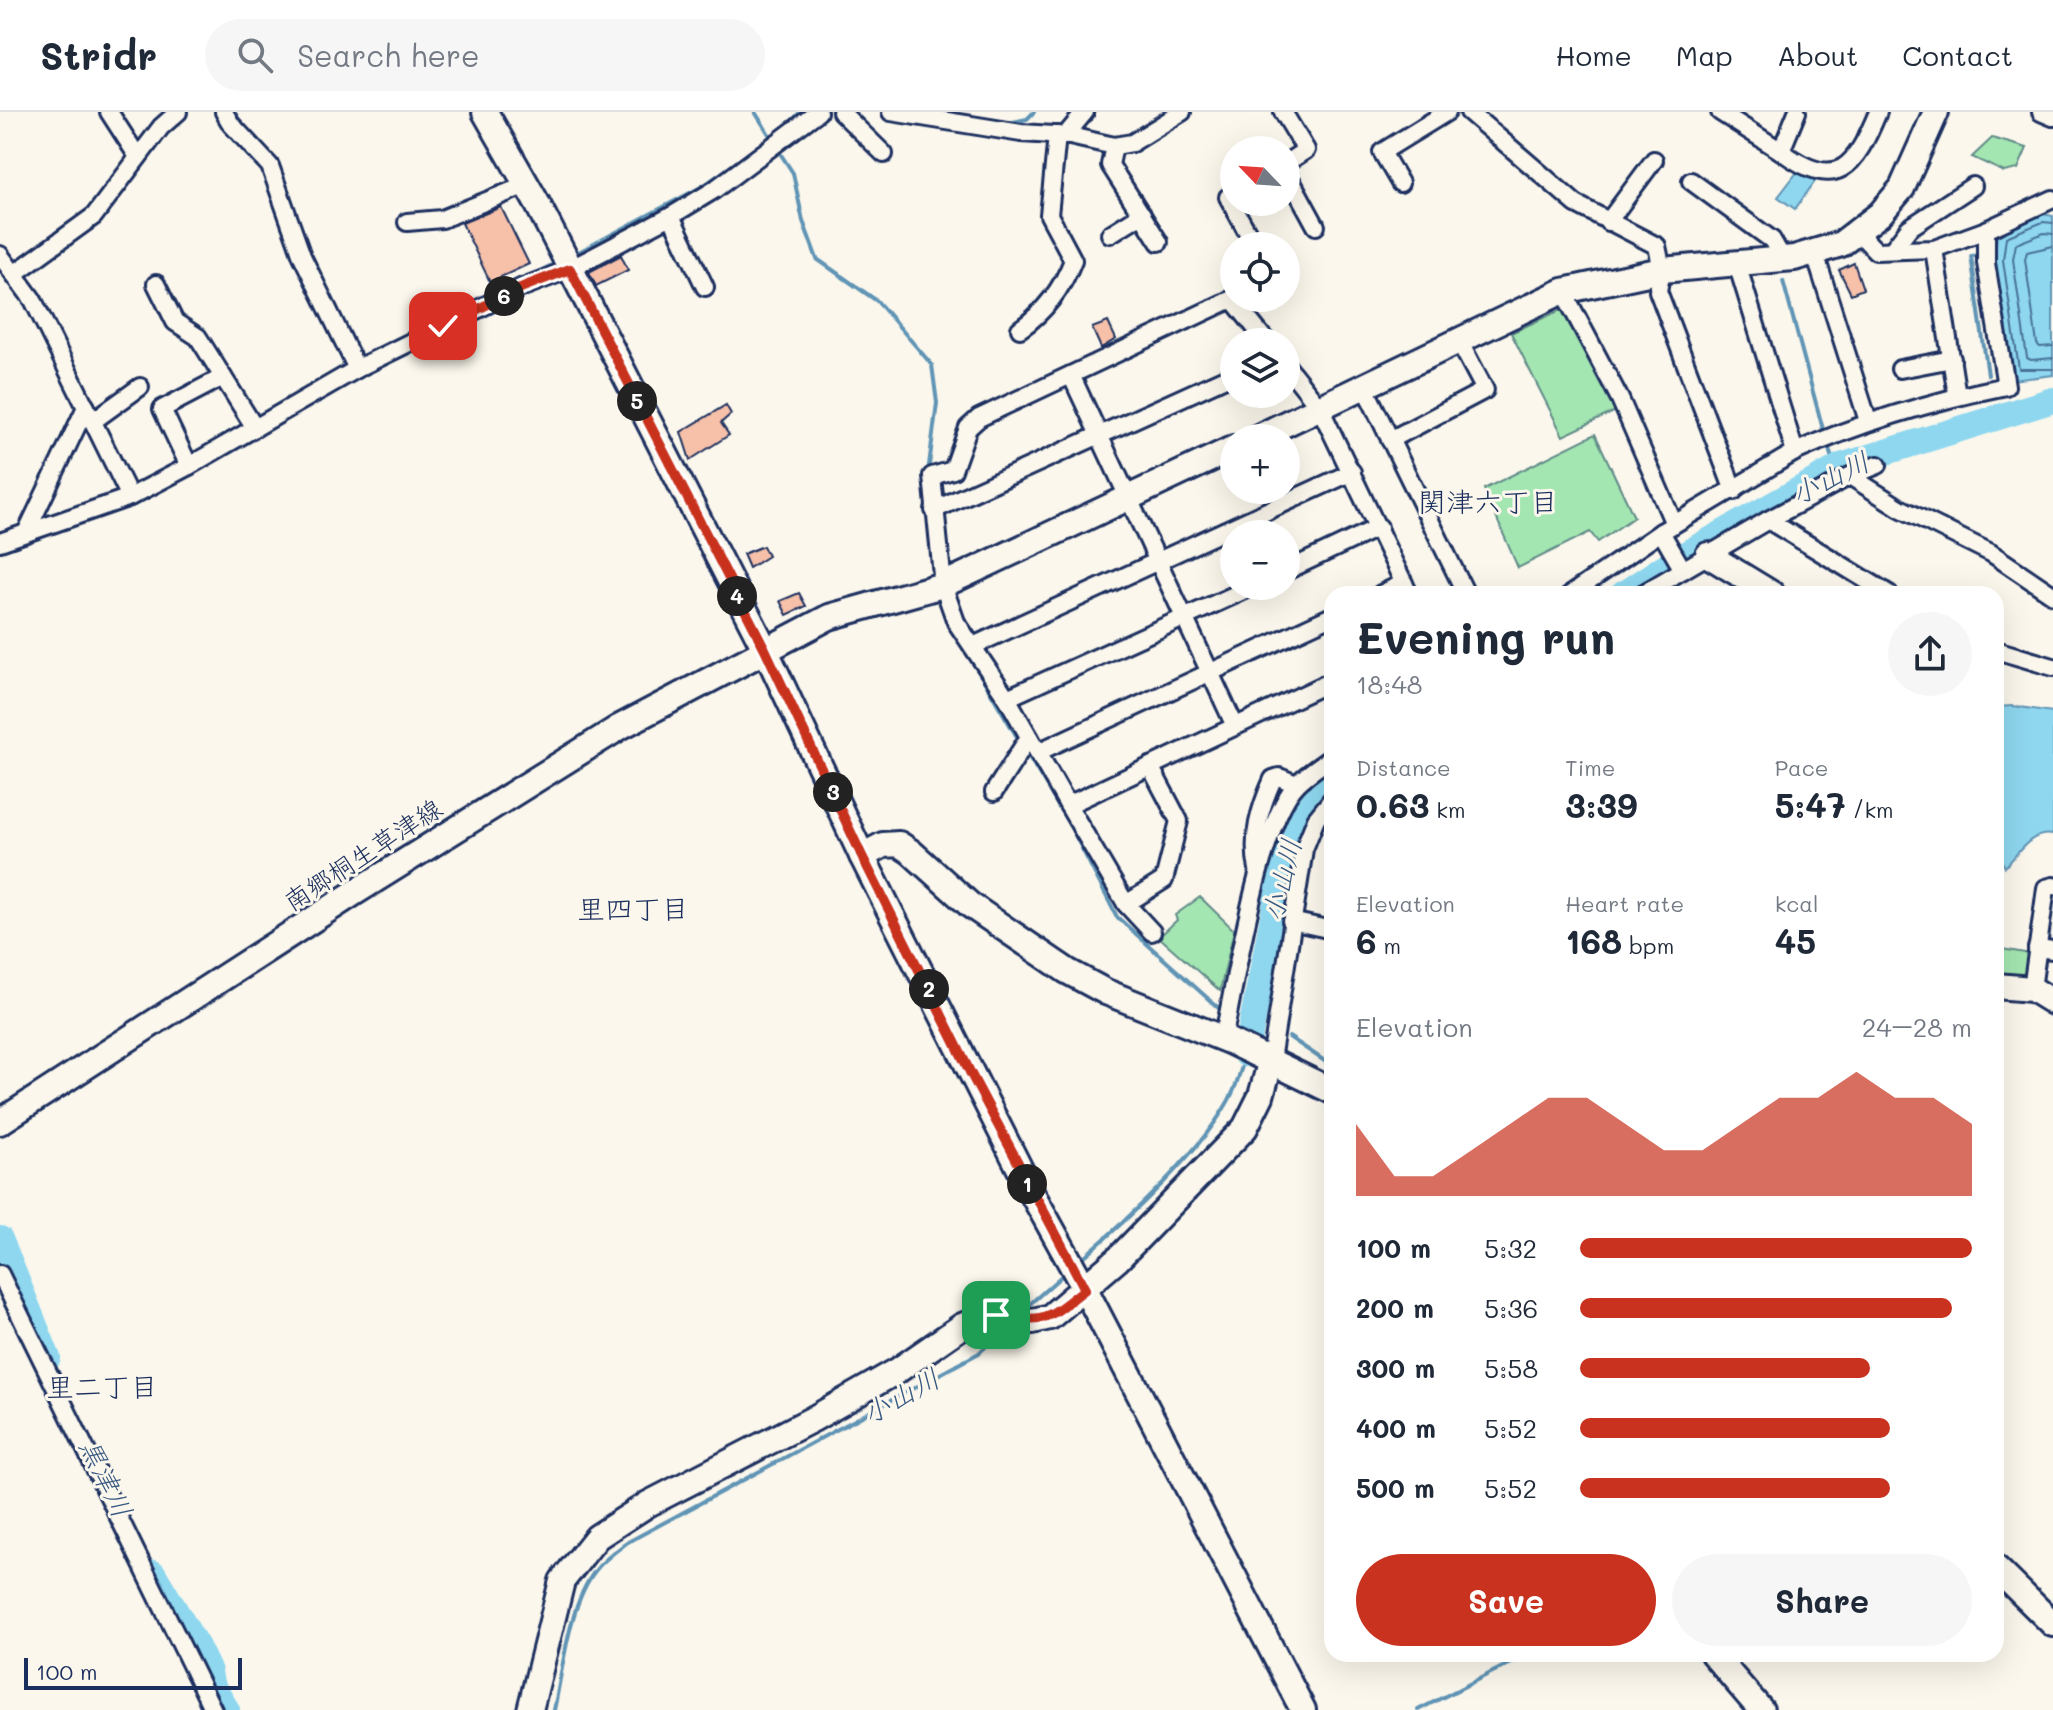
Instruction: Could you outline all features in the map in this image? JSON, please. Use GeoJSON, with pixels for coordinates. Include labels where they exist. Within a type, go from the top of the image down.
{"type":"FeatureCollection","features":[{"type":"Feature","properties":{"kind":"street"},"geometry":{"type":"LineString","coordinates":[[109,112],[138,157]]}},
{"type":"Feature","properties":{"kind":"street"},"geometry":{"type":"LineString","coordinates":[[14,274],[94,216],[161,127],[178,112]]}},
{"type":"Feature","properties":{"kind":"street"},"geometry":{"type":"LineString","coordinates":[[224,112],[231,124],[270,166],[302,256],[357,369]]}},
{"type":"Feature","properties":{"kind":"street"},"geometry":{"type":"LineString","coordinates":[[485,112],[570,269],[765,649],[862,856],[1034,1197],[1085,1289],[1303,1710]]}},
{"type":"Feature","properties":{"kind":"street"},"geometry":{"type":"LineString","coordinates":[[0,542],[130,497],[357,369],[523,287],[570,269],[671,216],[714,190],[818,112]]}},
{"type":"Feature","properties":{"kind":"street"},"geometry":{"type":"LineString","coordinates":[[841,112],[884,154]]}},
{"type":"Feature","properties":{"kind":"street"},"geometry":{"type":"LineString","coordinates":[[891,112],[1114,146],[1132,143],[1175,114]]}},
{"type":"Feature","properties":{"kind":"street"},"geometry":{"type":"LineString","coordinates":[[1020,329],[1040,315],[1065,281],[1073,260],[1049,215],[1061,136],[1085,112]]}},
{"type":"Feature","properties":{"kind":"street"},"geometry":{"type":"LineString","coordinates":[[1283,112],[1298,136]]}},
{"type":"Feature","properties":{"kind":"street"},"geometry":{"type":"LineString","coordinates":[[1400,183],[1382,152],[1447,112]]}},
{"type":"Feature","properties":{"kind":"street"},"geometry":{"type":"LineString","coordinates":[[1469,112],[1576,204],[1657,246],[1662,270],[1658,291],[1734,491]]}},
{"type":"Feature","properties":{"kind":"street"},"geometry":{"type":"LineString","coordinates":[[1720,112],[1802,166],[1825,174],[1857,158],[1878,112]]}},
{"type":"Feature","properties":{"kind":"street"},"geometry":{"type":"LineString","coordinates":[[1781,151],[1797,112]]}},
{"type":"Feature","properties":{"kind":"street"},"geometry":{"type":"LineString","coordinates":[[1286,424],[1563,291],[1662,270],[1815,254],[1841,244],[1880,214],[1902,188],[1936,112]]}},
{"type":"Feature","properties":{"kind":"street"},"geometry":{"type":"LineString","coordinates":[[2041,112],[2053,117]]}},
{"type":"Feature","properties":{"kind":"street"},"geometry":{"type":"LineString","coordinates":[[1114,146],[1110,165],[1159,242]]}},
{"type":"Feature","properties":{"kind":"street"},"geometry":{"type":"LineString","coordinates":[[1608,222],[1654,160]]}},
{"type":"Feature","properties":{"kind":"street"},"geometry":{"type":"LineString","coordinates":[[1691,181],[1772,240],[1783,259]]}},
{"type":"Feature","properties":{"kind":"street"},"geometry":{"type":"LineString","coordinates":[[407,222],[442,219],[526,185]]}},
{"type":"Feature","properties":{"kind":"street"},"geometry":{"type":"LineString","coordinates":[[1892,250],[1909,228],[1973,186]]}},
{"type":"Feature","properties":{"kind":"street"},"geometry":{"type":"LineString","coordinates":[[1300,197],[1316,226]]}},
{"type":"Feature","properties":{"kind":"street"},"geometry":{"type":"LineString","coordinates":[[1857,231],[1876,251],[1934,249],[1986,230],[2053,199]]}},
{"type":"Feature","properties":{"kind":"street"},"geometry":{"type":"LineString","coordinates":[[1110,234],[1142,214]]}},
{"type":"Feature","properties":{"kind":"street"},"geometry":{"type":"LineString","coordinates":[[671,216],[705,287]]}},
{"type":"Feature","properties":{"kind":"street"},"geometry":{"type":"LineString","coordinates":[[1583,586],[1668,528],[1795,452],[1868,421],[2006,386],[1986,263],[1986,230]]}},
{"type":"Feature","properties":{"kind":"street"},"geometry":{"type":"LineString","coordinates":[[1934,249],[1957,396]]}},
{"type":"Feature","properties":{"kind":"street"},"geometry":{"type":"LineString","coordinates":[[1815,254],[1868,421]]}},
{"type":"Feature","properties":{"kind":"street"},"geometry":{"type":"LineString","coordinates":[[0,255],[33,300],[130,497]]}},
{"type":"Feature","properties":{"kind":"street"},"geometry":{"type":"LineString","coordinates":[[1737,264],[1795,452]]}},
{"type":"Feature","properties":{"kind":"street"},"geometry":{"type":"LineString","coordinates":[[156,284],[175,322],[198,337],[255,428]]}},
{"type":"Feature","properties":{"kind":"street"},"geometry":{"type":"LineString","coordinates":[[1563,291],[1620,399],[1683,570]]}},
{"type":"Feature","properties":{"kind":"street"},"geometry":{"type":"LineString","coordinates":[[1152,932],[1126,904],[1007,698],[956,622],[943,585],[932,476],[953,470],[968,428],[979,418],[1220,304]]}},
{"type":"Feature","properties":{"kind":"street"},"geometry":{"type":"LineString","coordinates":[[1244,312],[1256,328]]}},
{"type":"Feature","properties":{"kind":"street"},"geometry":{"type":"LineString","coordinates":[[1390,440],[1485,390],[1459,341]]}},
{"type":"Feature","properties":{"kind":"street"},"geometry":{"type":"LineString","coordinates":[[1900,369],[1952,359]]}},
{"type":"Feature","properties":{"kind":"street"},"geometry":{"type":"LineString","coordinates":[[1071,375],[1235,726]]}},
{"type":"Feature","properties":{"kind":"street"},"geometry":{"type":"LineString","coordinates":[[189,466],[162,409],[223,377]]}},
{"type":"Feature","properties":{"kind":"street"},"geometry":{"type":"LineString","coordinates":[[934,510],[1220,381]]}},
{"type":"Feature","properties":{"kind":"street"},"geometry":{"type":"LineString","coordinates":[[1300,383],[1320,408],[1406,586]]}},
{"type":"Feature","properties":{"kind":"street"},"geometry":{"type":"LineString","coordinates":[[26,533],[89,414],[140,387]]}},
{"type":"Feature","properties":{"kind":"street"},"geometry":{"type":"LineString","coordinates":[[1365,388],[1462,586]]}},
{"type":"Feature","properties":{"kind":"street","name":"南郷桐生草津線"},"geometry":{"type":"LineString","coordinates":[[0,1122],[551,768],[765,649],[829,617],[943,585],[1220,455]]}},
{"type":"Feature","properties":{"kind":"street"},"geometry":{"type":"LineString","coordinates":[[1656,586],[1768,520],[1850,476],[1878,465]]}},
{"type":"Feature","properties":{"kind":"street"},"geometry":{"type":"LineString","coordinates":[[973,646],[1352,472]]}},
{"type":"Feature","properties":{"kind":"street"},"geometry":{"type":"LineString","coordinates":[[1850,476],[1900,508],[1991,553],[2053,595]]}},
{"type":"Feature","properties":{"kind":"street"},"geometry":{"type":"LineString","coordinates":[[1768,520],[1876,586]]}},
{"type":"Feature","properties":{"kind":"street"},"geometry":{"type":"LineString","coordinates":[[1300,564],[1379,527]]}},
{"type":"Feature","properties":{"kind":"street"},"geometry":{"type":"LineString","coordinates":[[1708,555],[1759,586]]}},
{"type":"Feature","properties":{"kind":"street"},"geometry":{"type":"LineString","coordinates":[[1007,698],[1224,600]]}},
{"type":"Feature","properties":{"kind":"street"},"geometry":{"type":"LineString","coordinates":[[994,792],[1034,744],[1209,672],[1324,620]]}},
{"type":"Feature","properties":{"kind":"street"},"geometry":{"type":"LineString","coordinates":[[2004,652],[2053,667]]}},
{"type":"Feature","properties":{"kind":"street"},"geometry":{"type":"LineString","coordinates":[[1068,805],[1324,685]]}},
{"type":"Feature","properties":{"kind":"street"},"geometry":{"type":"LineString","coordinates":[[1226,1040],[1259,872],[1274,822],[1296,784],[1324,763]]}},
{"type":"Feature","properties":{"kind":"street"},"geometry":{"type":"LineString","coordinates":[[1126,904],[1164,880],[1179,821],[1150,766]]}},
{"type":"Feature","properties":{"kind":"street"},"geometry":{"type":"LineString","coordinates":[[530,1710],[562,1581],[597,1537],[648,1504],[813,1419],[885,1378],[962,1326],[986,1316],[1033,1321],[1050,1317],[1118,1259],[1245,1128],[1261,1096],[1263,1057],[1304,849],[1316,819],[1324,809]]}},
{"type":"Feature","properties":{"kind":"street"},"geometry":{"type":"LineString","coordinates":[[862,856],[883,845],[899,844],[970,905],[1067,971],[1106,992],[1226,1040],[1324,1087]]}},
{"type":"Feature","properties":{"kind":"street"},"geometry":{"type":"LineString","coordinates":[[2004,988],[2042,996],[2046,888],[2053,886]]}},
{"type":"Feature","properties":{"kind":"street"},"geometry":{"type":"LineString","coordinates":[[1291,921],[1324,928]]}},
{"type":"Feature","properties":{"kind":"street"},"geometry":{"type":"LineString","coordinates":[[0,1274],[96,1476],[213,1710]]}},
{"type":"Feature","properties":{"kind":"street"},"geometry":{"type":"LineString","coordinates":[[2004,1576],[2053,1624]]}},
{"type":"Feature","properties":{"kind":"street"},"geometry":{"type":"LineString","coordinates":[[1720,1662],[1761,1710]]}},
{"type":"Feature","properties":{"kind":"green space"},"geometry":{"type":"Polygon","coordinates":[[[1992,138],[2027,148],[2018,169],[2004,172],[1972,157],[1992,138]]]}},
{"type":"Feature","properties":{"kind":"green space"},"geometry":{"type":"Polygon","coordinates":[[[1565,308],[1616,411],[1563,436],[1511,333],[1565,308]]]}},
{"type":"Feature","properties":{"kind":"green space"},"geometry":{"type":"Polygon","coordinates":[[[1595,434],[1634,517],[1598,542],[1590,532],[1518,568],[1484,489],[1595,434]]]}},
{"type":"Feature","properties":{"kind":"green space"},"geometry":{"type":"Polygon","coordinates":[[[1200,897],[1234,930],[1220,991],[1159,937],[1177,920],[1175,915],[1200,897]]]}},
{"type":"Feature","properties":{"kind":"green space"},"geometry":{"type":"Polygon","coordinates":[[[2004,949],[2031,954],[2029,973],[2020,978],[2004,976],[2004,949]]]}},
{"type":"Feature","properties":{"kind":"water"},"geometry":{"type":"Polygon","coordinates":[[[1798,171],[1816,180],[1795,209],[1778,197],[1798,171]]]}},
{"type":"Feature","properties":{"kind":"water"},"geometry":{"type":"Polygon","coordinates":[[[2043,214],[2053,216],[2053,375],[2012,380],[1995,260],[1997,232],[2043,214]]]}},
{"type":"Feature","properties":{"kind":"water"},"geometry":{"type":"Polygon","coordinates":[[[2004,707],[2053,712],[2053,835],[2031,840],[2005,867],[2004,865],[2004,707]]]}},
{"type":"Feature","properties":{"kind":"building"},"geometry":{"type":"Polygon","coordinates":[[[501,207],[529,264],[490,282],[462,223],[501,207]]]}},
{"type":"Feature","properties":{"kind":"building"},"geometry":{"type":"Polygon","coordinates":[[[621,255],[628,270],[596,286],[589,272],[621,255]]]}},
{"type":"Feature","properties":{"kind":"building"},"geometry":{"type":"Polygon","coordinates":[[[1854,263],[1863,289],[1851,294],[1839,270],[1854,263]]]}},
{"type":"Feature","properties":{"kind":"building"},"geometry":{"type":"Polygon","coordinates":[[[1108,322],[1116,339],[1101,348],[1092,328],[1108,322]]]}},
{"type":"Feature","properties":{"kind":"building"},"geometry":{"type":"Polygon","coordinates":[[[726,405],[731,414],[721,423],[729,435],[690,460],[681,432],[726,405]]]}},
{"type":"Feature","properties":{"kind":"building"},"geometry":{"type":"Polygon","coordinates":[[[763,546],[768,556],[749,568],[743,554],[763,546]]]}},
{"type":"Feature","properties":{"kind":"building"},"geometry":{"type":"Polygon","coordinates":[[[799,593],[806,606],[787,615],[780,601],[799,593]]]}},
{"type":"Feature","properties":{"kind":"waterway"},"geometry":{"type":"LineString","coordinates":[[755,112],[772,139]]}},
{"type":"Feature","properties":{"kind":"waterway"},"geometry":{"type":"LineString","coordinates":[[785,128],[800,112]]}},
{"type":"Feature","properties":{"kind":"waterway"},"geometry":{"type":"LineString","coordinates":[[1008,123],[1027,119],[1034,112]]}},
{"type":"Feature","properties":{"kind":"waterway"},"geometry":{"type":"LineString","coordinates":[[573,255],[703,186],[759,147]]}},
{"type":"Feature","properties":{"kind":"waterway"},"geometry":{"type":"LineString","coordinates":[[776,147],[793,173],[803,221],[817,259],[877,301],[932,365],[937,403],[928,473]]}},
{"type":"Feature","properties":{"kind":"waterway"},"geometry":{"type":"LineString","coordinates":[[1981,255],[1971,256],[1988,375]]}},
{"type":"Feature","properties":{"kind":"waterway"},"geometry":{"type":"LineString","coordinates":[[526,278],[558,262]]}},
{"type":"Feature","properties":{"kind":"waterway"},"geometry":{"type":"LineString","coordinates":[[1783,281],[1824,433]]}},
{"type":"Feature","properties":{"kind":"waterway","name":"小山川"},"geometry":{"type":"LineString","coordinates":[[1635,586],[1673,561],[1841,466],[2053,400]]}},
{"type":"Feature","properties":{"kind":"waterway"},"geometry":{"type":"LineString","coordinates":[[1827,441],[1835,470]]}},
{"type":"Feature","properties":{"kind":"waterway"},"geometry":{"type":"LineString","coordinates":[[926,490],[933,568]]}},
{"type":"Feature","properties":{"kind":"waterway"},"geometry":{"type":"LineString","coordinates":[[970,657],[1020,742]]}},
{"type":"Feature","properties":{"kind":"waterway"},"geometry":{"type":"LineString","coordinates":[[1025,750],[1073,831],[1117,917],[1223,1012]]}},
{"type":"Feature","properties":{"kind":"waterway","name":"小山川"},"geometry":{"type":"LineString","coordinates":[[1246,1054],[1287,846],[1302,811],[1324,788]]}},
{"type":"Feature","properties":{"kind":"waterway"},"geometry":{"type":"LineString","coordinates":[[1289,1037],[1324,1061]]}},
{"type":"Feature","properties":{"kind":"waterway","name":"小山川"},"geometry":{"type":"LineString","coordinates":[[1079,1261],[1141,1205],[1205,1136],[1233,1092],[1245,1057]]}},
{"type":"Feature","properties":{"kind":"waterway","name":"黒津川"},"geometry":{"type":"LineString","coordinates":[[0,1239],[48,1358]]}},
{"type":"Feature","properties":{"kind":"waterway","name":"小山川"},"geometry":{"type":"LineString","coordinates":[[1022,1311],[1066,1272]]}},
{"type":"Feature","properties":{"kind":"waterway","name":"小山川"},"geometry":{"type":"LineString","coordinates":[[554,1710],[568,1638],[579,1601],[595,1571],[610,1555],[628,1542],[979,1353],[1004,1329]]}},
{"type":"Feature","properties":{"kind":"waterway","name":"黒津川"},"geometry":{"type":"LineString","coordinates":[[153,1573],[197,1647],[211,1684],[227,1710]]}},
{"type":"Feature","properties":{"kind":"waterway"},"geometry":{"type":"LineString","coordinates":[[1418,1710],[1512,1662]]}},
{"type":"Feature","properties":{"kind":"district","name":"関津六丁目"},"geometry":{"type":"Point","coordinates":[1488,502]}},
{"type":"Feature","properties":{"kind":"district","name":"里四丁目"},"geometry":{"type":"Point","coordinates":[633,909]}},
{"type":"Feature","properties":{"kind":"district","name":"里二丁目"},"geometry":{"type":"Point","coordinates":[102,1387]}},
{"type":"Feature","properties":{"kind":"route"},"geometry":{"type":"LineString","coordinates":[[443,326],[523,287],[570,269],[765,649],[862,856],[971,1074],[1085,1289],[1050,1317],[1033,1321],[996,1315]]}}]}
